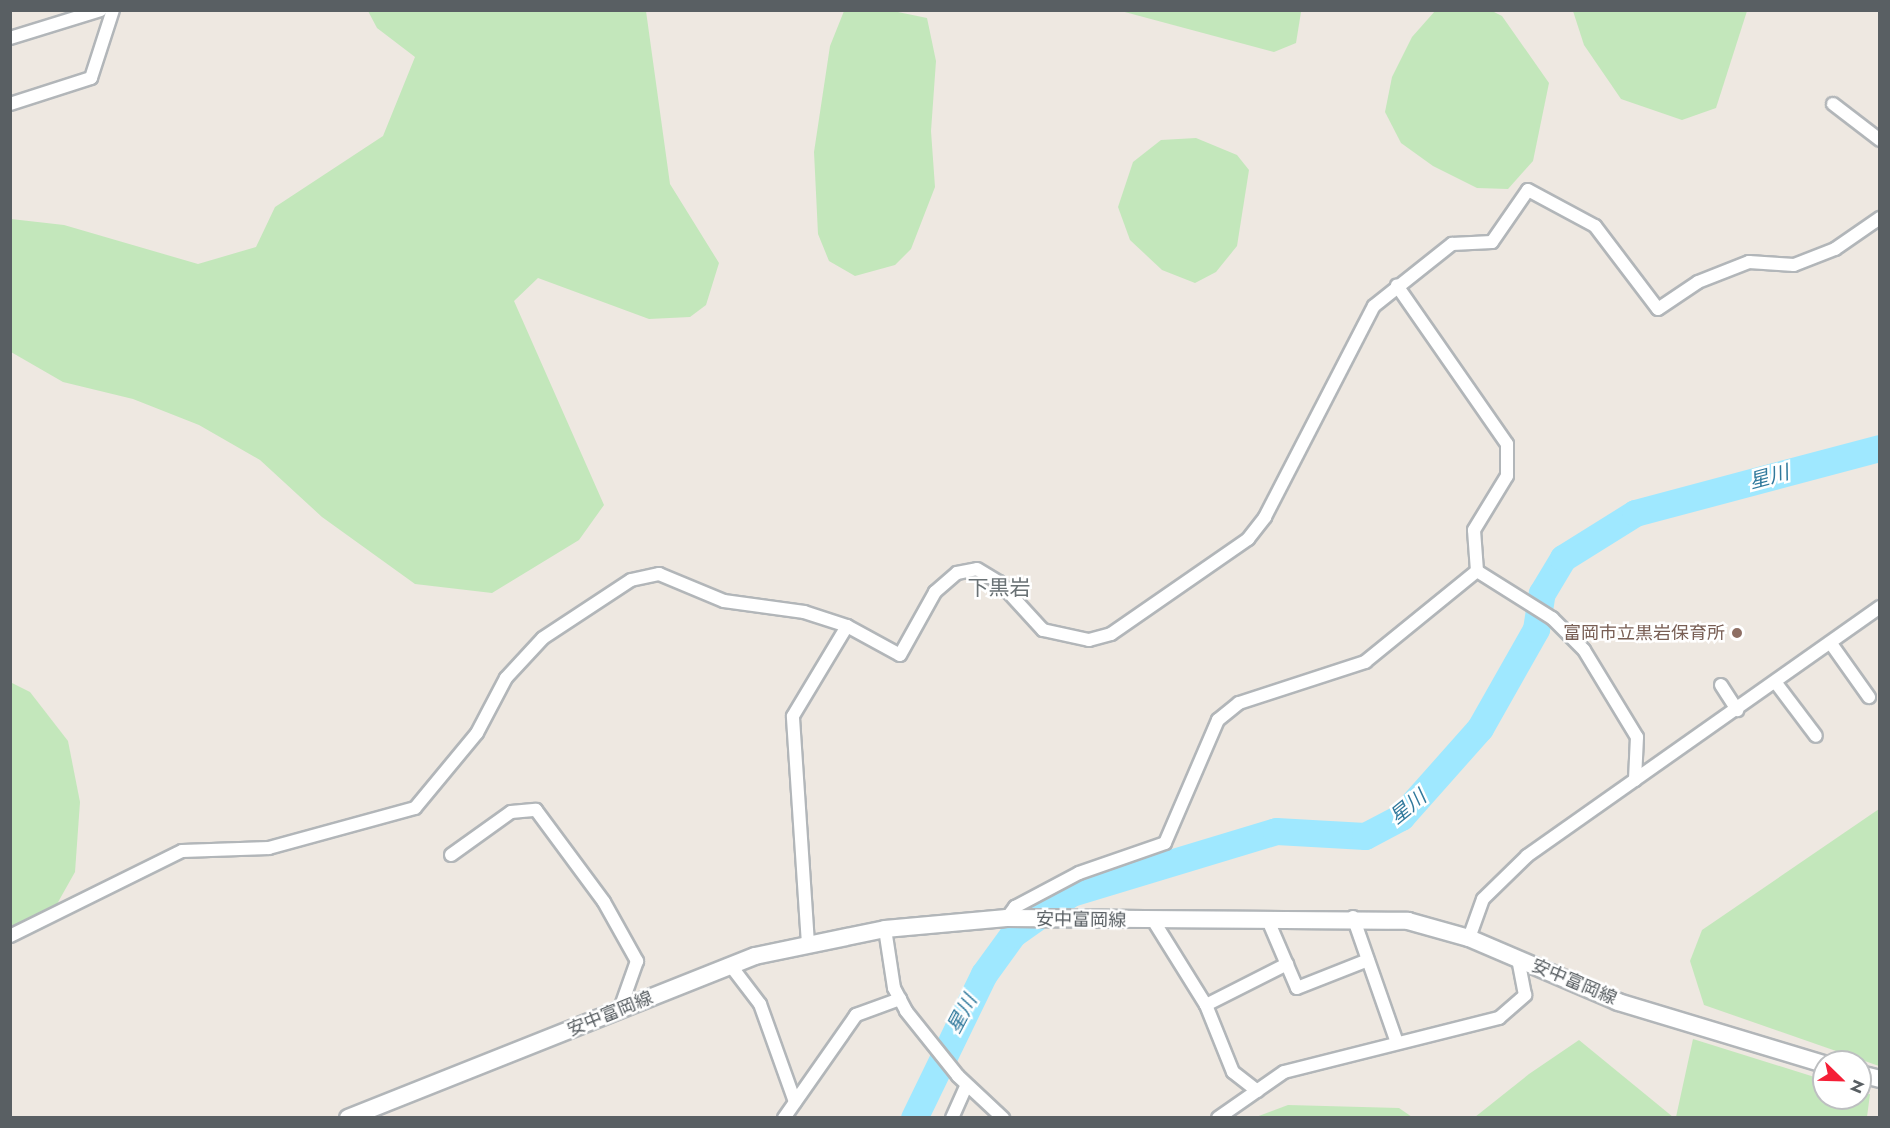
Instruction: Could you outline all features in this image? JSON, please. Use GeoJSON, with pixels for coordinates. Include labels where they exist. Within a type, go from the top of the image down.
{"type":"FeatureCollection","features":[{"type":"Feature","properties":{"kind":"main road","name":"安中富岡線"},"geometry":{"type":"LineString","coordinates":[[348,1118],[731,966],[808,944],[885,929],[1010,918],[1091,922],[1353,917],[1408,921],[1469,938],[1618,1002],[1812,1060]]}},
{"type":"Feature","properties":{"kind":"street"},"geometry":{"type":"LineString","coordinates":[[10,38],[101,10]]}},
{"type":"Feature","properties":{"kind":"street"},"geometry":{"type":"LineString","coordinates":[[10,104],[91,78],[113,10]]}},
{"type":"Feature","properties":{"kind":"street"},"geometry":{"type":"LineString","coordinates":[[1833,104],[1880,140]]}},
{"type":"Feature","properties":{"kind":"street"},"geometry":{"type":"LineString","coordinates":[[10,936],[182,851],[269,848],[415,808],[477,733],[506,678],[543,638],[631,580],[659,574],[724,601],[804,612],[848,626],[900,654],[935,592],[957,573],[977,569],[999,582],[1043,630],[1089,640],[1111,634],[1248,539],[1265,517],[1374,306],[1452,244],[1492,242],[1528,190],[1595,226],[1658,309],[1698,282],[1749,262],[1794,265],[1835,249],[1880,218]]}},
{"type":"Feature","properties":{"kind":"street"},"geometry":{"type":"LineString","coordinates":[[1010,918],[1015,907],[1079,873],[1165,843],[1218,720],[1239,703],[1358,666],[1460,590],[1477,571],[1474,530],[1507,476],[1507,444],[1397,286]]}},
{"type":"Feature","properties":{"kind":"street"},"geometry":{"type":"LineString","coordinates":[[1477,571],[1552,618],[1584,650],[1637,737],[1635,780]]}},
{"type":"Feature","properties":{"kind":"street"},"geometry":{"type":"LineString","coordinates":[[1469,938],[1484,899],[1510,871],[1635,780],[1832,645],[1880,607]]}},
{"type":"Feature","properties":{"kind":"street"},"geometry":{"type":"LineString","coordinates":[[808,944],[793,716],[848,626]]}},
{"type":"Feature","properties":{"kind":"street"},"geometry":{"type":"LineString","coordinates":[[1832,645],[1869,696]]}},
{"type":"Feature","properties":{"kind":"street"},"geometry":{"type":"LineString","coordinates":[[1776,683],[1816,736]]}},
{"type":"Feature","properties":{"kind":"street"},"geometry":{"type":"LineString","coordinates":[[1721,685],[1737,710]]}},
{"type":"Feature","properties":{"kind":"street"},"geometry":{"type":"LineString","coordinates":[[451,855],[511,812],[536,810],[604,902],[637,961],[620,1009]]}},
{"type":"Feature","properties":{"kind":"street"},"geometry":{"type":"LineString","coordinates":[[1353,917],[1396,1040]]}},
{"type":"Feature","properties":{"kind":"street"},"geometry":{"type":"LineString","coordinates":[[1267,918],[1297,988],[1368,960]]}},
{"type":"Feature","properties":{"kind":"street"},"geometry":{"type":"LineString","coordinates":[[1153,920],[1206,1005],[1233,1072],[1257,1091]]}},
{"type":"Feature","properties":{"kind":"street"},"geometry":{"type":"LineString","coordinates":[[885,929],[900,999],[927,1040],[963,1081],[1003,1118]]}},
{"type":"Feature","properties":{"kind":"street"},"geometry":{"type":"LineString","coordinates":[[1218,1118],[1284,1071],[1396,1040],[1498,1018],[1525,995],[1518,958]]}},
{"type":"Feature","properties":{"kind":"street"},"geometry":{"type":"LineString","coordinates":[[1206,1005],[1287,964]]}},
{"type":"Feature","properties":{"kind":"street"},"geometry":{"type":"LineString","coordinates":[[731,966],[760,1004],[795,1102]]}},
{"type":"Feature","properties":{"kind":"street"},"geometry":{"type":"LineString","coordinates":[[784,1118],[856,1015],[900,999]]}},
{"type":"Feature","properties":{"kind":"street"},"geometry":{"type":"LineString","coordinates":[[952,1118],[963,1081]]}},
{"type":"Feature","properties":{"kind":"green space"},"geometry":{"type":"Polygon","coordinates":[[[1300,10],[1301,12],[1296,43],[1274,52],[1121,11],[1300,10]]]}},
{"type":"Feature","properties":{"kind":"green space"},"geometry":{"type":"Polygon","coordinates":[[[1573,10],[1747,11],[1716,108],[1682,120],[1621,99],[1584,45],[1573,10]]]}},
{"type":"Feature","properties":{"kind":"green space"},"geometry":{"type":"Polygon","coordinates":[[[368,11],[646,11],[670,184],[719,263],[706,305],[690,317],[649,319],[538,278],[514,301],[604,505],[579,540],[492,593],[415,584],[322,517],[260,460],[199,425],[133,399],[63,382],[11,352],[11,219],[64,225],[198,264],[256,247],[275,207],[383,136],[415,57],[377,28],[368,11]]]}},
{"type":"Feature","properties":{"kind":"green space"},"geometry":{"type":"Polygon","coordinates":[[[844,11],[893,11],[927,18],[936,61],[931,131],[935,187],[911,249],[895,265],[855,276],[829,261],[818,234],[814,152],[830,46],[844,11]]]}},
{"type":"Feature","properties":{"kind":"green space"},"geometry":{"type":"Polygon","coordinates":[[[1435,11],[1492,11],[1502,16],[1549,83],[1533,161],[1508,189],[1477,188],[1433,166],[1401,143],[1385,112],[1392,77],[1412,37],[1435,11]]]}},
{"type":"Feature","properties":{"kind":"green space"},"geometry":{"type":"Polygon","coordinates":[[[1196,138],[1237,155],[1249,170],[1237,246],[1216,272],[1195,283],[1162,270],[1130,240],[1118,207],[1133,162],[1161,140],[1196,138]]]}},
{"type":"Feature","properties":{"kind":"green space"},"geometry":{"type":"Polygon","coordinates":[[[10,682],[30,692],[68,741],[80,802],[75,872],[43,929],[11,943],[10,682]]]}},
{"type":"Feature","properties":{"kind":"green space"},"geometry":{"type":"Polygon","coordinates":[[[1879,809],[1879,1066],[1872,1064],[1872,1050],[1833,1050],[1704,1005],[1690,961],[1702,930],[1879,809]]]}},
{"type":"Feature","properties":{"kind":"green space"},"geometry":{"type":"Polygon","coordinates":[[[1693,1039],[1812,1076],[1812,1110],[1868,1110],[1867,1117],[1676,1117],[1693,1039]]]}},
{"type":"Feature","properties":{"kind":"green space"},"geometry":{"type":"Polygon","coordinates":[[[1579,1040],[1673,1117],[1475,1117],[1529,1074],[1579,1040]]]}},
{"type":"Feature","properties":{"kind":"green space"},"geometry":{"type":"Polygon","coordinates":[[[1288,1105],[1399,1108],[1412,1117],[1256,1117],[1288,1105]]]}},
{"type":"Feature","properties":{"kind":"waterway","name":"星川"},"geometry":{"type":"LineString","coordinates":[[914,1118],[984,974],[1013,934],[1071,893],[1276,831],[1365,836],[1401,817],[1480,728],[1536,629],[1542,593],[1563,558],[1635,513],[1880,448]]}},
{"type":"Feature","properties":{"kind":"place","name":"富岡市立黒岩保育所"},"geometry":{"type":"Point","coordinates":[1737,633]}},
{"type":"Feature","properties":{"kind":"district","name":"下黒岩"},"geometry":{"type":"Point","coordinates":[999,588]}}]}
